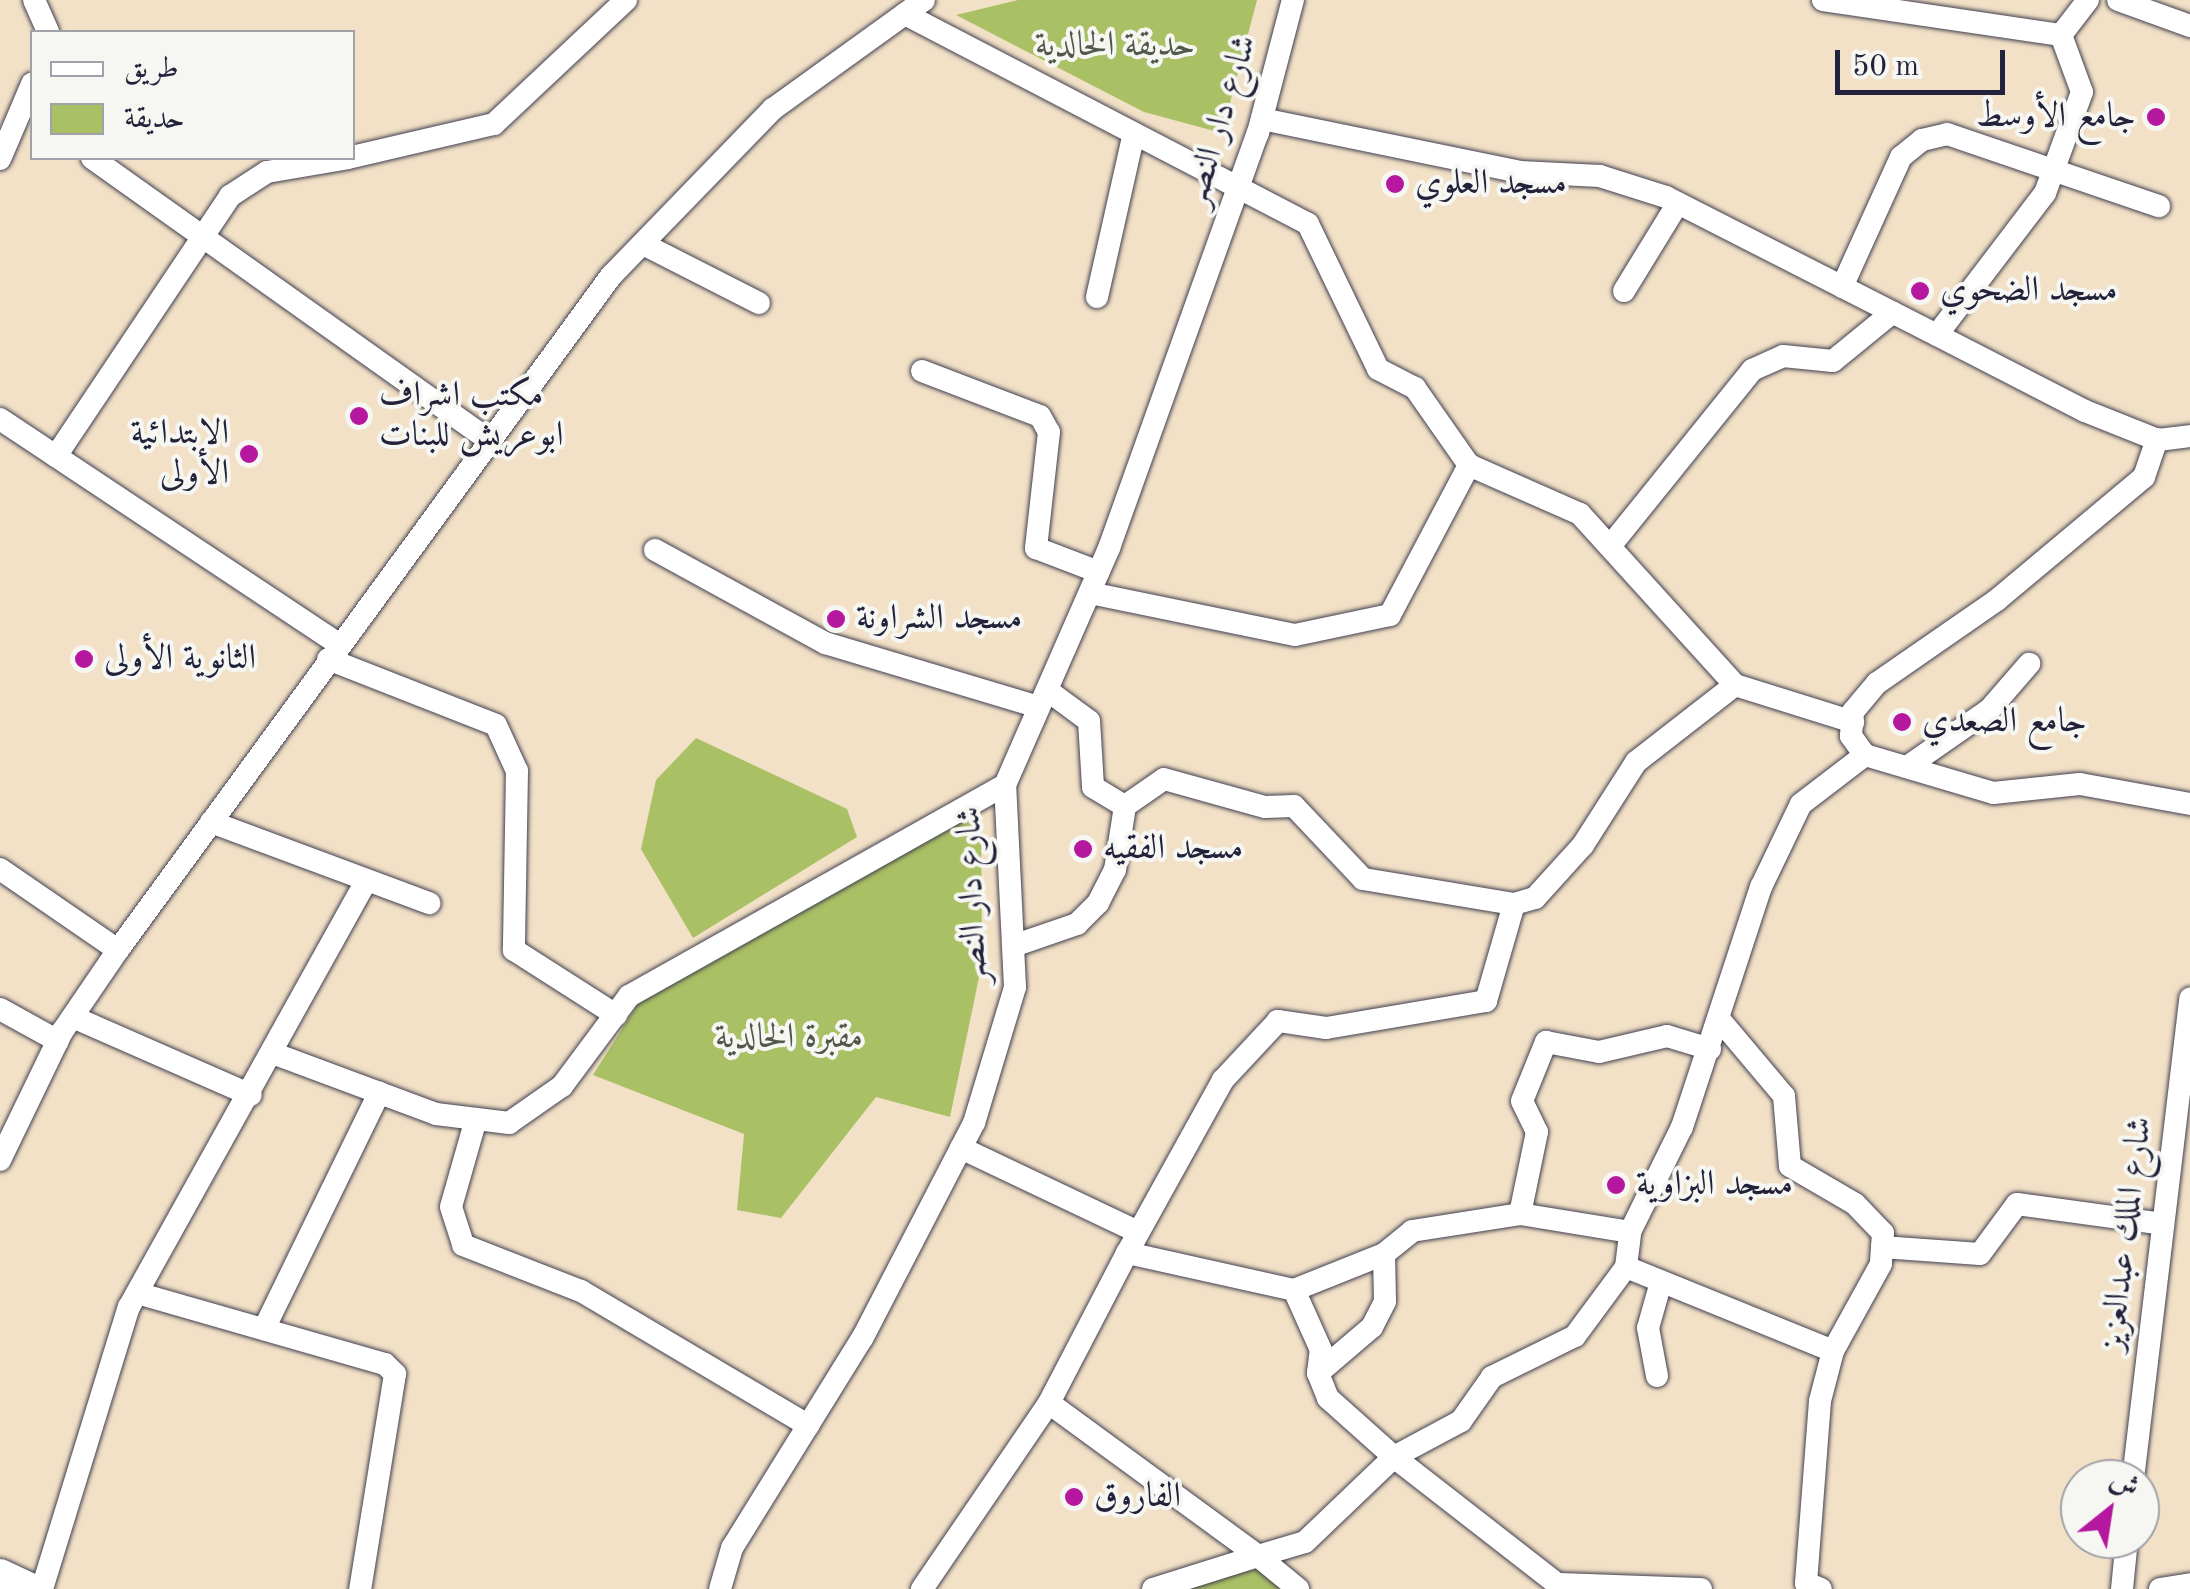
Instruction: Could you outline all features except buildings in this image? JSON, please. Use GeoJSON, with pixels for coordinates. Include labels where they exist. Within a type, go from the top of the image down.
{"type":"FeatureCollection","features":[{"type":"Feature","properties":{"kind":"highway"},"geometry":{"type":"LineString","coordinates":[[0,1576],[30,1589]]}},
{"type":"Feature","properties":{"kind":"street"},"geometry":{"type":"LineString","coordinates":[[355,156],[494,124],[626,0]]}},
{"type":"Feature","properties":{"kind":"street","name":"شارع دار النصر"},"geometry":{"type":"LineString","coordinates":[[720,1589],[732,1548],[808,1424],[961,1148],[1015,987],[1005,785],[1095,582],[1238,191],[1262,119],[1293,0]]}},
{"type":"Feature","properties":{"kind":"street"},"geometry":{"type":"LineString","coordinates":[[1823,0],[2061,35]]}},
{"type":"Feature","properties":{"kind":"street"},"geometry":{"type":"LineString","coordinates":[[2061,35],[2088,0]]}},
{"type":"Feature","properties":{"kind":"street"},"geometry":{"type":"LineString","coordinates":[[2118,0],[2190,26]]}},
{"type":"Feature","properties":{"kind":"street"},"geometry":{"type":"LineString","coordinates":[[40,1],[47,30]]}},
{"type":"Feature","properties":{"kind":"street"},"geometry":{"type":"LineString","coordinates":[[0,1160],[72,1016],[118,950],[487,440],[642,244],[773,109],[915,7],[1133,137],[1308,224],[1378,368],[1414,388],[1468,465],[1580,514],[1735,685],[1852,722]]}},
{"type":"Feature","properties":{"kind":"street"},"geometry":{"type":"LineString","coordinates":[[1937,335],[2044,192],[2082,92],[2061,35]]}},
{"type":"Feature","properties":{"kind":"street"},"geometry":{"type":"LineString","coordinates":[[0,158],[28,112]]}},
{"type":"Feature","properties":{"kind":"street"},"geometry":{"type":"LineString","coordinates":[[1262,119],[1520,172],[1600,176],[1678,203],[1937,335],[2156,440],[2190,436]]}},
{"type":"Feature","properties":{"kind":"street"},"geometry":{"type":"LineString","coordinates":[[1842,287],[1902,157],[1922,140],[1947,134],[2054,165],[2159,206]]}},
{"type":"Feature","properties":{"kind":"street"},"geometry":{"type":"LineString","coordinates":[[1097,298],[1133,137]]}},
{"type":"Feature","properties":{"kind":"street"},"geometry":{"type":"LineString","coordinates":[[95,160],[487,440]]}},
{"type":"Feature","properties":{"kind":"street"},"geometry":{"type":"LineString","coordinates":[[56,456],[200,235],[230,196],[267,172],[333,160]]}},
{"type":"Feature","properties":{"kind":"street"},"geometry":{"type":"LineString","coordinates":[[1624,291],[1678,203]]}},
{"type":"Feature","properties":{"kind":"street"},"geometry":{"type":"LineString","coordinates":[[642,244],[759,303]]}},
{"type":"Feature","properties":{"kind":"street"},"geometry":{"type":"LineString","coordinates":[[1611,545],[1752,370],[1784,356],[1832,362],[1893,312]]}},
{"type":"Feature","properties":{"kind":"street"},"geometry":{"type":"LineString","coordinates":[[922,372],[1040,416],[1049,432],[1036,548],[1095,582],[1295,635],[1390,615],[1468,465]]}},
{"type":"Feature","properties":{"kind":"street"},"geometry":{"type":"LineString","coordinates":[[0,419],[334,652],[496,725],[516,771],[514,950],[616,1014]]}},
{"type":"Feature","properties":{"kind":"street"},"geometry":{"type":"LineString","coordinates":[[1852,722],[1878,684],[1997,600],[2144,478],[2156,440]]}},
{"type":"Feature","properties":{"kind":"street"},"geometry":{"type":"LineString","coordinates":[[655,550],[825,643],[1043,698],[1090,721],[1094,788],[1125,806]]}},
{"type":"Feature","properties":{"kind":"street"},"geometry":{"type":"LineString","coordinates":[[1907,768],[1990,709],[2028,664]]}},
{"type":"Feature","properties":{"kind":"street"},"geometry":{"type":"LineString","coordinates":[[1013,946],[1077,924],[1098,903],[1125,806],[1164,779],[1294,806],[1364,879],[1514,904],[1534,898],[1583,846],[1636,762],[1735,685]]}},
{"type":"Feature","properties":{"kind":"street"},"geometry":{"type":"LineString","coordinates":[[1852,722],[1865,755]]}},
{"type":"Feature","properties":{"kind":"street"},"geometry":{"type":"LineString","coordinates":[[1865,755],[1994,793],[2080,784],[2190,804]]}},
{"type":"Feature","properties":{"kind":"street"},"geometry":{"type":"LineString","coordinates":[[1153,1589],[1305,1542],[1394,1457],[1461,1422],[1492,1377],[1576,1336],[1626,1266],[1630,1232],[1710,1048],[1762,886],[1800,804],[1865,755]]}},
{"type":"Feature","properties":{"kind":"street"},"geometry":{"type":"LineString","coordinates":[[275,1054],[379,1092],[476,1119],[509,1123],[562,1086],[629,996],[1005,785]]}},
{"type":"Feature","properties":{"kind":"street"},"geometry":{"type":"LineString","coordinates":[[211,822],[428,903]]}},
{"type":"Feature","properties":{"kind":"street"},"geometry":{"type":"LineString","coordinates":[[0,869],[118,950]]}},
{"type":"Feature","properties":{"kind":"street"},"geometry":{"type":"LineString","coordinates":[[42,1589],[137,1292],[275,1054],[365,882]]}},
{"type":"Feature","properties":{"kind":"street"},"geometry":{"type":"LineString","coordinates":[[922,1589],[1049,1403],[1223,1080],[1278,1021],[1326,1028],[1486,1002],[1514,904]]}},
{"type":"Feature","properties":{"kind":"street","name":"شارع الملك عبدالعزيز"},"geometry":{"type":"LineString","coordinates":[[2135,1459],[2190,998]]}},
{"type":"Feature","properties":{"kind":"street"},"geometry":{"type":"LineString","coordinates":[[0,1010],[58,1041]]}},
{"type":"Feature","properties":{"kind":"street"},"geometry":{"type":"LineString","coordinates":[[72,1016],[251,1095]]}},
{"type":"Feature","properties":{"kind":"street"},"geometry":{"type":"LineString","coordinates":[[1720,1020],[1784,1096],[1790,1166],[1855,1204],[1883,1233],[1865,1299],[1833,1351],[1820,1401],[1804,1587]]}},
{"type":"Feature","properties":{"kind":"street"},"geometry":{"type":"LineString","coordinates":[[1520,1214],[1537,1132],[1522,1101],[1546,1042],[1599,1052],[1667,1036],[1710,1048]]}},
{"type":"Feature","properties":{"kind":"street"},"geometry":{"type":"LineString","coordinates":[[264,1329],[379,1092]]}},
{"type":"Feature","properties":{"kind":"street"},"geometry":{"type":"LineString","coordinates":[[476,1119],[451,1207],[464,1245],[595,1298],[808,1424]]}},
{"type":"Feature","properties":{"kind":"street"},"geometry":{"type":"LineString","coordinates":[[961,1148],[1133,1243],[1294,1290],[1384,1254],[1412,1231],[1520,1214],[1630,1232]]}},
{"type":"Feature","properties":{"kind":"street"},"geometry":{"type":"LineString","coordinates":[[1882,1247],[1980,1254],[2017,1204],[2163,1224]]}},
{"type":"Feature","properties":{"kind":"street"},"geometry":{"type":"LineString","coordinates":[[1318,1374],[1372,1326],[1385,1301],[1384,1254]]}},
{"type":"Feature","properties":{"kind":"street"},"geometry":{"type":"LineString","coordinates":[[1626,1266],[1833,1351]]}},
{"type":"Feature","properties":{"kind":"street"},"geometry":{"type":"LineString","coordinates":[[1657,1376],[1648,1328],[1660,1282]]}},
{"type":"Feature","properties":{"kind":"street"},"geometry":{"type":"LineString","coordinates":[[1294,1290],[1320,1350],[1318,1374],[1340,1412],[1557,1584],[1701,1589]]}},
{"type":"Feature","properties":{"kind":"street"},"geometry":{"type":"LineString","coordinates":[[137,1292],[264,1329],[396,1374],[360,1589]]}},
{"type":"Feature","properties":{"kind":"street"},"geometry":{"type":"LineString","coordinates":[[1049,1403],[1298,1589]]}},
{"type":"Feature","properties":{"kind":"street"},"geometry":{"type":"LineString","coordinates":[[2122,1589],[2125,1559]]}},
{"type":"Feature","properties":{"kind":"street"},"geometry":{"type":"LineString","coordinates":[[2160,1589],[2190,1584]]}},
{"type":"Feature","properties":{"kind":"green space","name":"حديقة الخالدية"},"geometry":{"type":"Polygon","coordinates":[[[1018,0],[1257,0],[1222,133],[1144,112],[956,15],[1018,0]]]}},
{"type":"Feature","properties":{"kind":"green space"},"geometry":{"type":"Polygon","coordinates":[[[696,738],[847,809],[857,837],[693,938],[641,849],[656,780],[696,738]]]}},
{"type":"Feature","properties":{"kind":"green space","name":"مقبرة الخالدية"},"geometry":{"type":"Polygon","coordinates":[[[981,809],[982,963],[950,1117],[876,1097],[781,1218],[737,1210],[744,1134],[593,1075],[639,1002],[981,809]]]}},
{"type":"Feature","properties":{"kind":"green space"},"geometry":{"type":"Polygon","coordinates":[[[1258,1556],[1298,1589],[1153,1589],[1258,1556]]]}},
{"type":"Feature","properties":{"kind":"place","name":"جامع الأوسط"},"geometry":{"type":"Point","coordinates":[2156,117]}},
{"type":"Feature","properties":{"kind":"place","name":"مسجد العلوي"},"geometry":{"type":"Point","coordinates":[1395,184]}},
{"type":"Feature","properties":{"kind":"place","name":"مسجد الضحوي"},"geometry":{"type":"Point","coordinates":[1920,291]}},
{"type":"Feature","properties":{"kind":"place","name":"مكتب اشراف ابوعريش للبنات"},"geometry":{"type":"Point","coordinates":[359,416]}},
{"type":"Feature","properties":{"kind":"place","name":"الابتدائية الأولى"},"geometry":{"type":"Point","coordinates":[249,454]}},
{"type":"Feature","properties":{"kind":"place","name":"مسجد الشراونة"},"geometry":{"type":"Point","coordinates":[836,619]}},
{"type":"Feature","properties":{"kind":"place","name":"الثانوية الأولى"},"geometry":{"type":"Point","coordinates":[84,659]}},
{"type":"Feature","properties":{"kind":"place","name":"جامع الصعدي"},"geometry":{"type":"Point","coordinates":[1902,722]}},
{"type":"Feature","properties":{"kind":"place","name":"مسجد الفقيه"},"geometry":{"type":"Point","coordinates":[1083,849]}},
{"type":"Feature","properties":{"kind":"place","name":"مسجد البزاوية"},"geometry":{"type":"Point","coordinates":[1616,1185]}},
{"type":"Feature","properties":{"kind":"place","name":"الفاروق"},"geometry":{"type":"Point","coordinates":[1074,1497]}}]}
